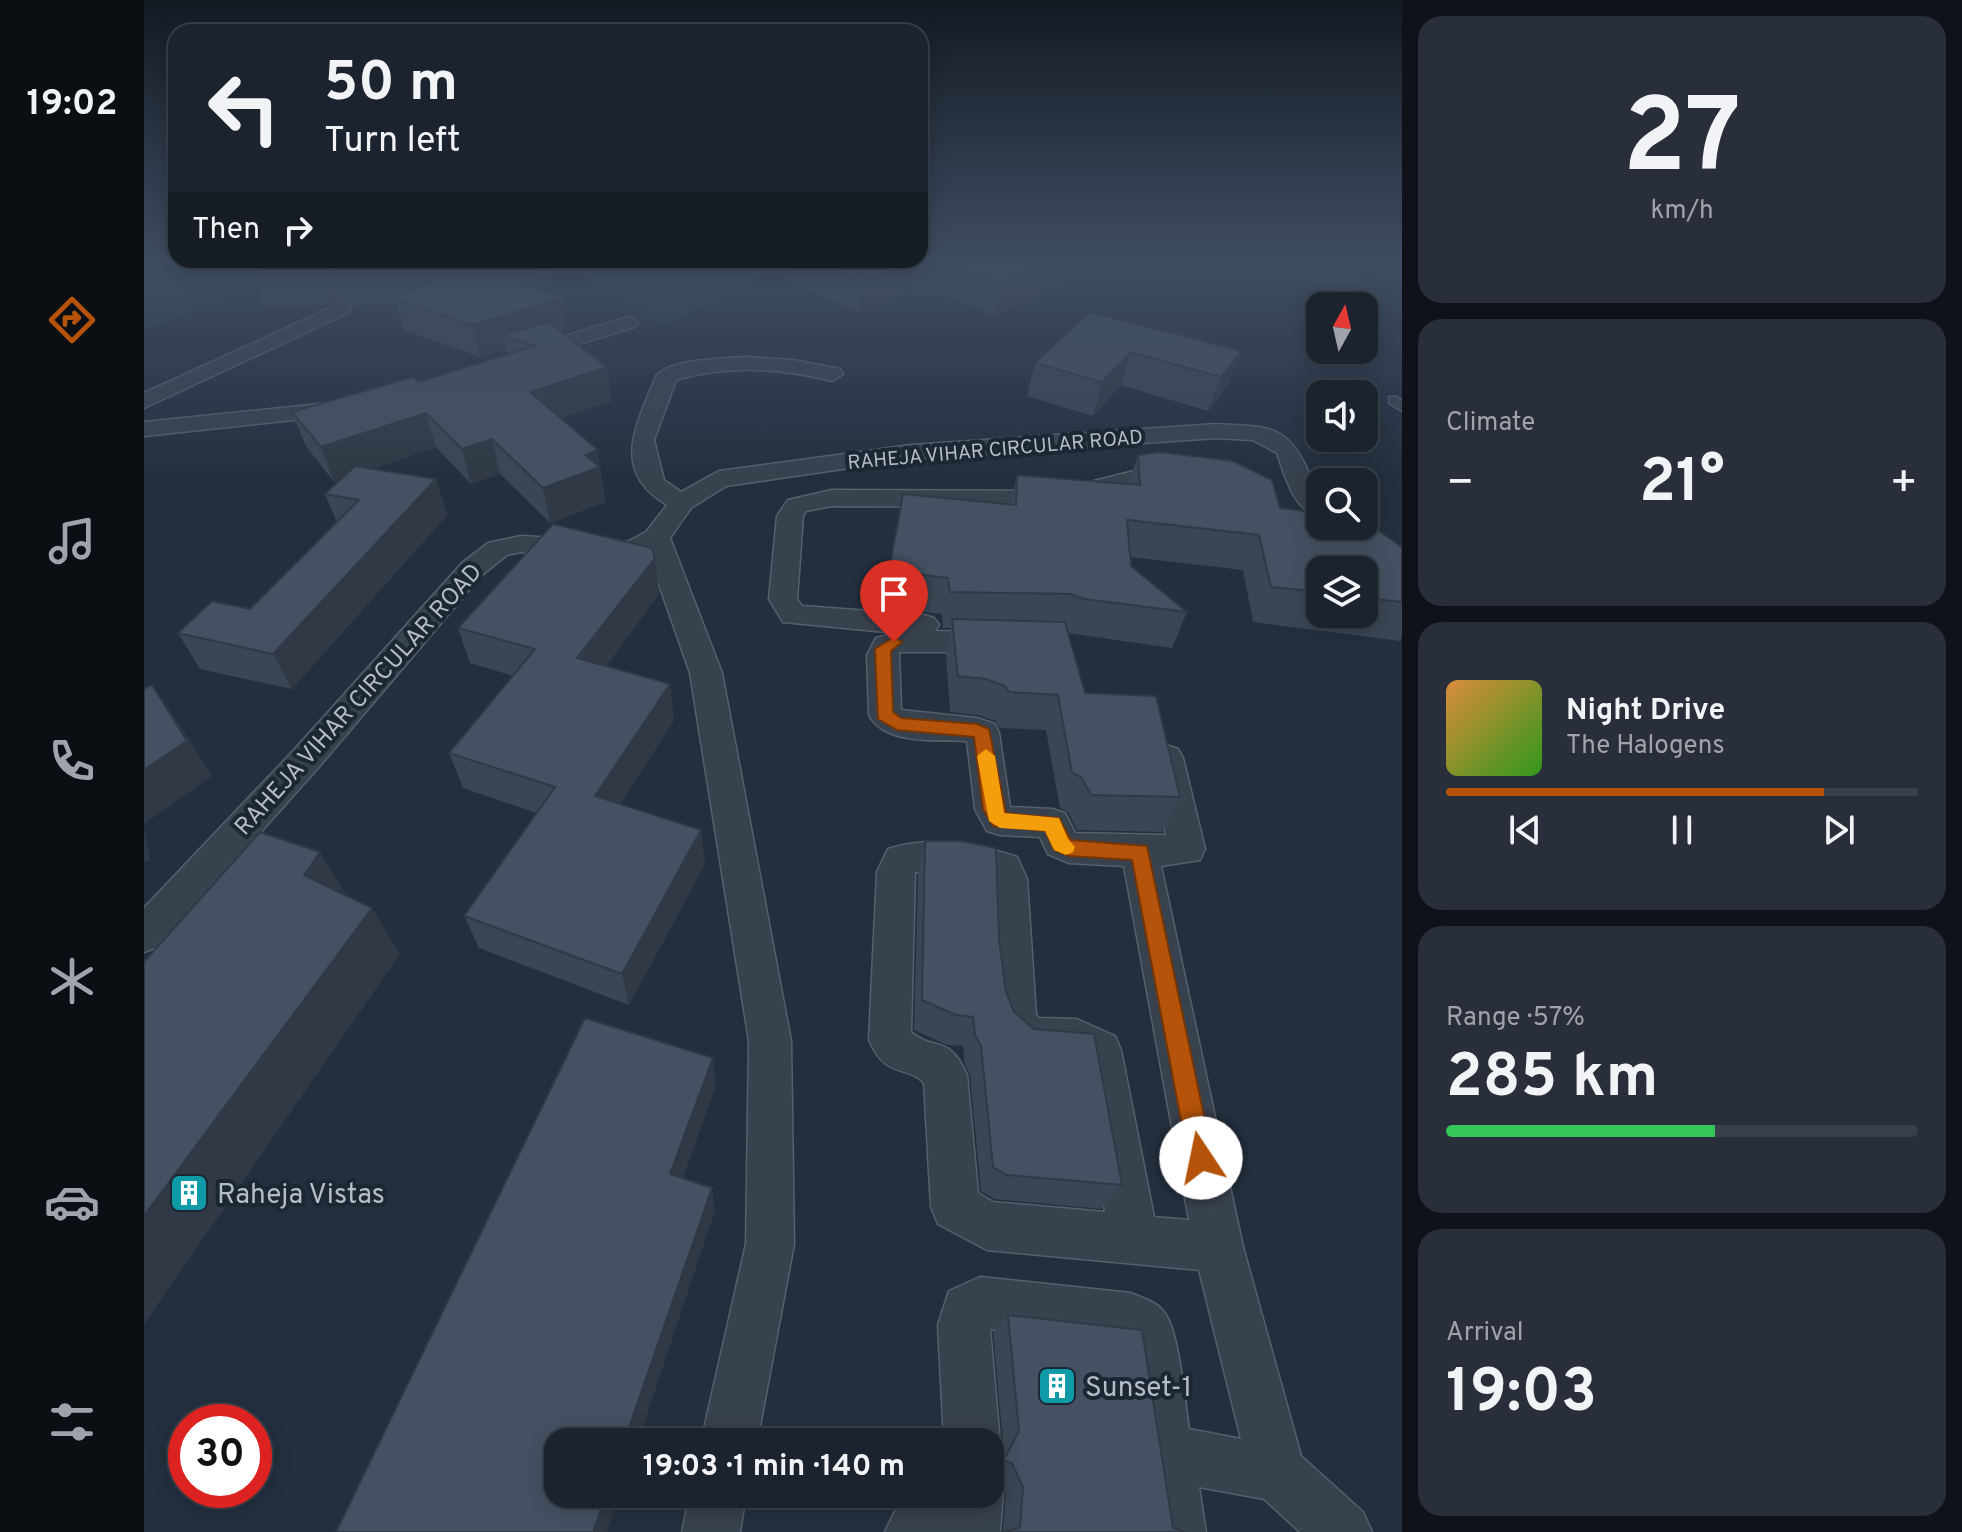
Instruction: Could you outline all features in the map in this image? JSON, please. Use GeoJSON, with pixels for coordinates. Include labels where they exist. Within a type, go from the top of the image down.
{"type":"FeatureCollection","features":[{"type":"Feature","properties":{"kind":"street"},"geometry":{"type":"LineString","coordinates":[[144,401],[284,335]]}},
{"type":"Feature","properties":{"kind":"street"},"geometry":{"type":"LineString","coordinates":[[511,358],[586,335]]}},
{"type":"Feature","properties":{"kind":"street"},"geometry":{"type":"LineString","coordinates":[[682,503],[652,482],[642,440],[667,376],[697,368],[764,364],[808,366],[832,374]]}},
{"type":"Feature","properties":{"kind":"street"},"geometry":{"type":"LineString","coordinates":[[144,429],[336,410],[365,402]]}},
{"type":"Feature","properties":{"kind":"street","name":"RAHEJA VIHAR CIRCULAR ROAD"},"geometry":{"type":"LineString","coordinates":[[144,935],[306,759],[472,569],[498,549],[521,544],[619,552],[656,538],[682,503],[719,479],[813,464],[1014,444],[1216,431],[1256,433],[1273,439],[1288,450],[1306,494]]}},
{"type":"Feature","properties":{"kind":"street"},"geometry":{"type":"LineString","coordinates":[[957,627],[793,615],[783,599],[790,516],[797,505],[832,498],[1054,499],[1142,476],[1203,482]]}},
{"type":"Feature","properties":{"kind":"street"},"geometry":{"type":"LineString","coordinates":[[1288,509],[1306,510]]}},
{"type":"Feature","properties":{"kind":"street"},"geometry":{"type":"LineString","coordinates":[[656,538],[706,673],[770,1041],[770,1244],[732,1428]]}},
{"type":"Feature","properties":{"kind":"street"},"geometry":{"type":"LineString","coordinates":[[1027,643],[902,641],[887,645],[882,655],[885,715],[897,724],[983,733],[993,809],[1000,821],[1052,823],[1061,844],[1069,848],[1140,852],[1187,849],[1159,729]]}},
{"type":"Feature","properties":{"kind":"street"},"geometry":{"type":"LineString","coordinates":[[1140,852],[1218,1247],[1278,1473]]}},
{"type":"Feature","properties":{"kind":"street"},"geometry":{"type":"LineString","coordinates":[[1134,1239],[1100,1050],[1092,1042],[1077,1038],[1029,1038],[1020,1027],[1014,1011],[1008,879],[1004,868],[990,862],[913,855],[901,860],[896,872],[890,1040],[905,1054],[932,1061],[945,1075],[955,1207],[987,1226],[1218,1247]]}},
{"type":"Feature","properties":{"kind":"street"},"geometry":{"type":"LineString","coordinates":[[971,1428],[964,1325],[967,1309],[980,1302],[1131,1319],[1146,1330],[1177,1532]]}},
{"type":"Feature","properties":{"kind":"street"},"geometry":{"type":"LineString","coordinates":[[1166,1453],[1278,1473],[1343,1532]]}},
{"type":"Feature","properties":{"kind":"street"},"geometry":{"type":"LineString","coordinates":[[711,1532],[715,1508]]}},
{"type":"Feature","properties":{"kind":"street"},"geometry":{"type":"LineString","coordinates":[[968,1532],[974,1526],[975,1508]]}},
{"type":"Feature","properties":{"kind":"street"},"geometry":{"type":"LineString","coordinates":[[914,1532],[916,1529],[933,1532]]}},
{"type":"Feature","properties":{"kind":"building"},"geometry":{"type":"Polygon","coordinates":[[[504,335],[566,335],[607,367],[530,392],[598,450],[585,455],[600,467],[543,488],[492,439],[462,449],[426,413],[321,447],[292,412],[413,377],[418,382],[535,346],[504,335]]]}},
{"type":"Feature","properties":{"kind":"building"},"geometry":{"type":"Polygon","coordinates":[[[1065,335],[1181,335],[1241,351],[1221,377],[1131,352],[1102,382],[1035,363],[1065,335]]]}},
{"type":"Feature","properties":{"kind":"building"},"geometry":{"type":"Polygon","coordinates":[[[1161,452],[1233,461],[1272,480],[1280,508],[1306,511],[1306,540],[1378,540],[1378,530],[1402,547],[1402,602],[1378,599],[1378,556],[1306,556],[1306,591],[1271,587],[1259,535],[1127,520],[1131,566],[1187,612],[1084,599],[1070,594],[950,592],[948,578],[889,571],[903,494],[1016,505],[1017,475],[1140,485],[1138,455],[1161,452]]]}},
{"type":"Feature","properties":{"kind":"building"},"geometry":{"type":"Polygon","coordinates":[[[355,466],[436,479],[273,654],[178,633],[212,601],[250,609],[359,500],[325,494],[355,466]]]}},
{"type":"Feature","properties":{"kind":"building"},"geometry":{"type":"Polygon","coordinates":[[[553,524],[652,548],[655,558],[577,658],[670,684],[595,796],[701,830],[622,974],[464,916],[555,787],[449,753],[535,649],[458,628],[553,524]]]}},
{"type":"Feature","properties":{"kind":"building"},"geometry":{"type":"Polygon","coordinates":[[[952,619],[1065,622],[1085,693],[1156,696],[1180,797],[1091,795],[1081,777],[1072,773],[1058,695],[1009,692],[1005,686],[986,679],[958,676],[952,619]]]}},
{"type":"Feature","properties":{"kind":"building"},"geometry":{"type":"Polygon","coordinates":[[[152,685],[187,741],[144,770],[144,689],[152,685]]]}},
{"type":"Feature","properties":{"kind":"building"},"geometry":{"type":"Polygon","coordinates":[[[260,832],[320,852],[304,875],[372,908],[144,1216],[144,962],[260,832]]]}},
{"type":"Feature","properties":{"kind":"building"},"geometry":{"type":"Polygon","coordinates":[[[925,841],[961,841],[996,848],[999,939],[1006,992],[1014,1012],[1034,1029],[1094,1034],[1122,1185],[1007,1175],[993,1167],[981,1046],[975,1035],[973,1017],[956,1015],[922,1000],[925,841]]]}},
{"type":"Feature","properties":{"kind":"building"},"geometry":{"type":"Polygon","coordinates":[[[585,1018],[713,1058],[670,1174],[712,1188],[629,1428],[544,1428],[544,1508],[601,1508],[593,1532],[336,1532],[585,1018]]]}},
{"type":"Feature","properties":{"kind":"building","name":"Sunset-1"},"geometry":{"type":"Polygon","coordinates":[[[1008,1315],[1142,1330],[1173,1528],[1186,1532],[1000,1532],[1020,1528],[1023,1487],[1012,1463],[1004,1461],[1004,1454],[1006,1456],[1019,1431],[1008,1315]]]}},
{"type":"Feature","properties":{"kind":"slow traffic"},"geometry":{"type":"LineString","coordinates":[[986,756],[995,816],[1000,821],[1052,823],[1057,838],[1066,847]]}},
{"type":"Feature","properties":{"kind":"place","name":"Raheja Vistas"},"geometry":{"type":"Point","coordinates":[189,1193]}},
{"type":"Feature","properties":{"kind":"place","name":"Sunset-1"},"geometry":{"type":"Point","coordinates":[1057,1386]}},
{"type":"Feature","properties":{"kind":"route"},"geometry":{"type":"LineString","coordinates":[[894,642],[883,649],[882,655],[885,715],[897,724],[983,733],[993,809],[1000,821],[1052,823],[1061,844],[1069,848],[1140,852],[1201,1158]]}}]}
